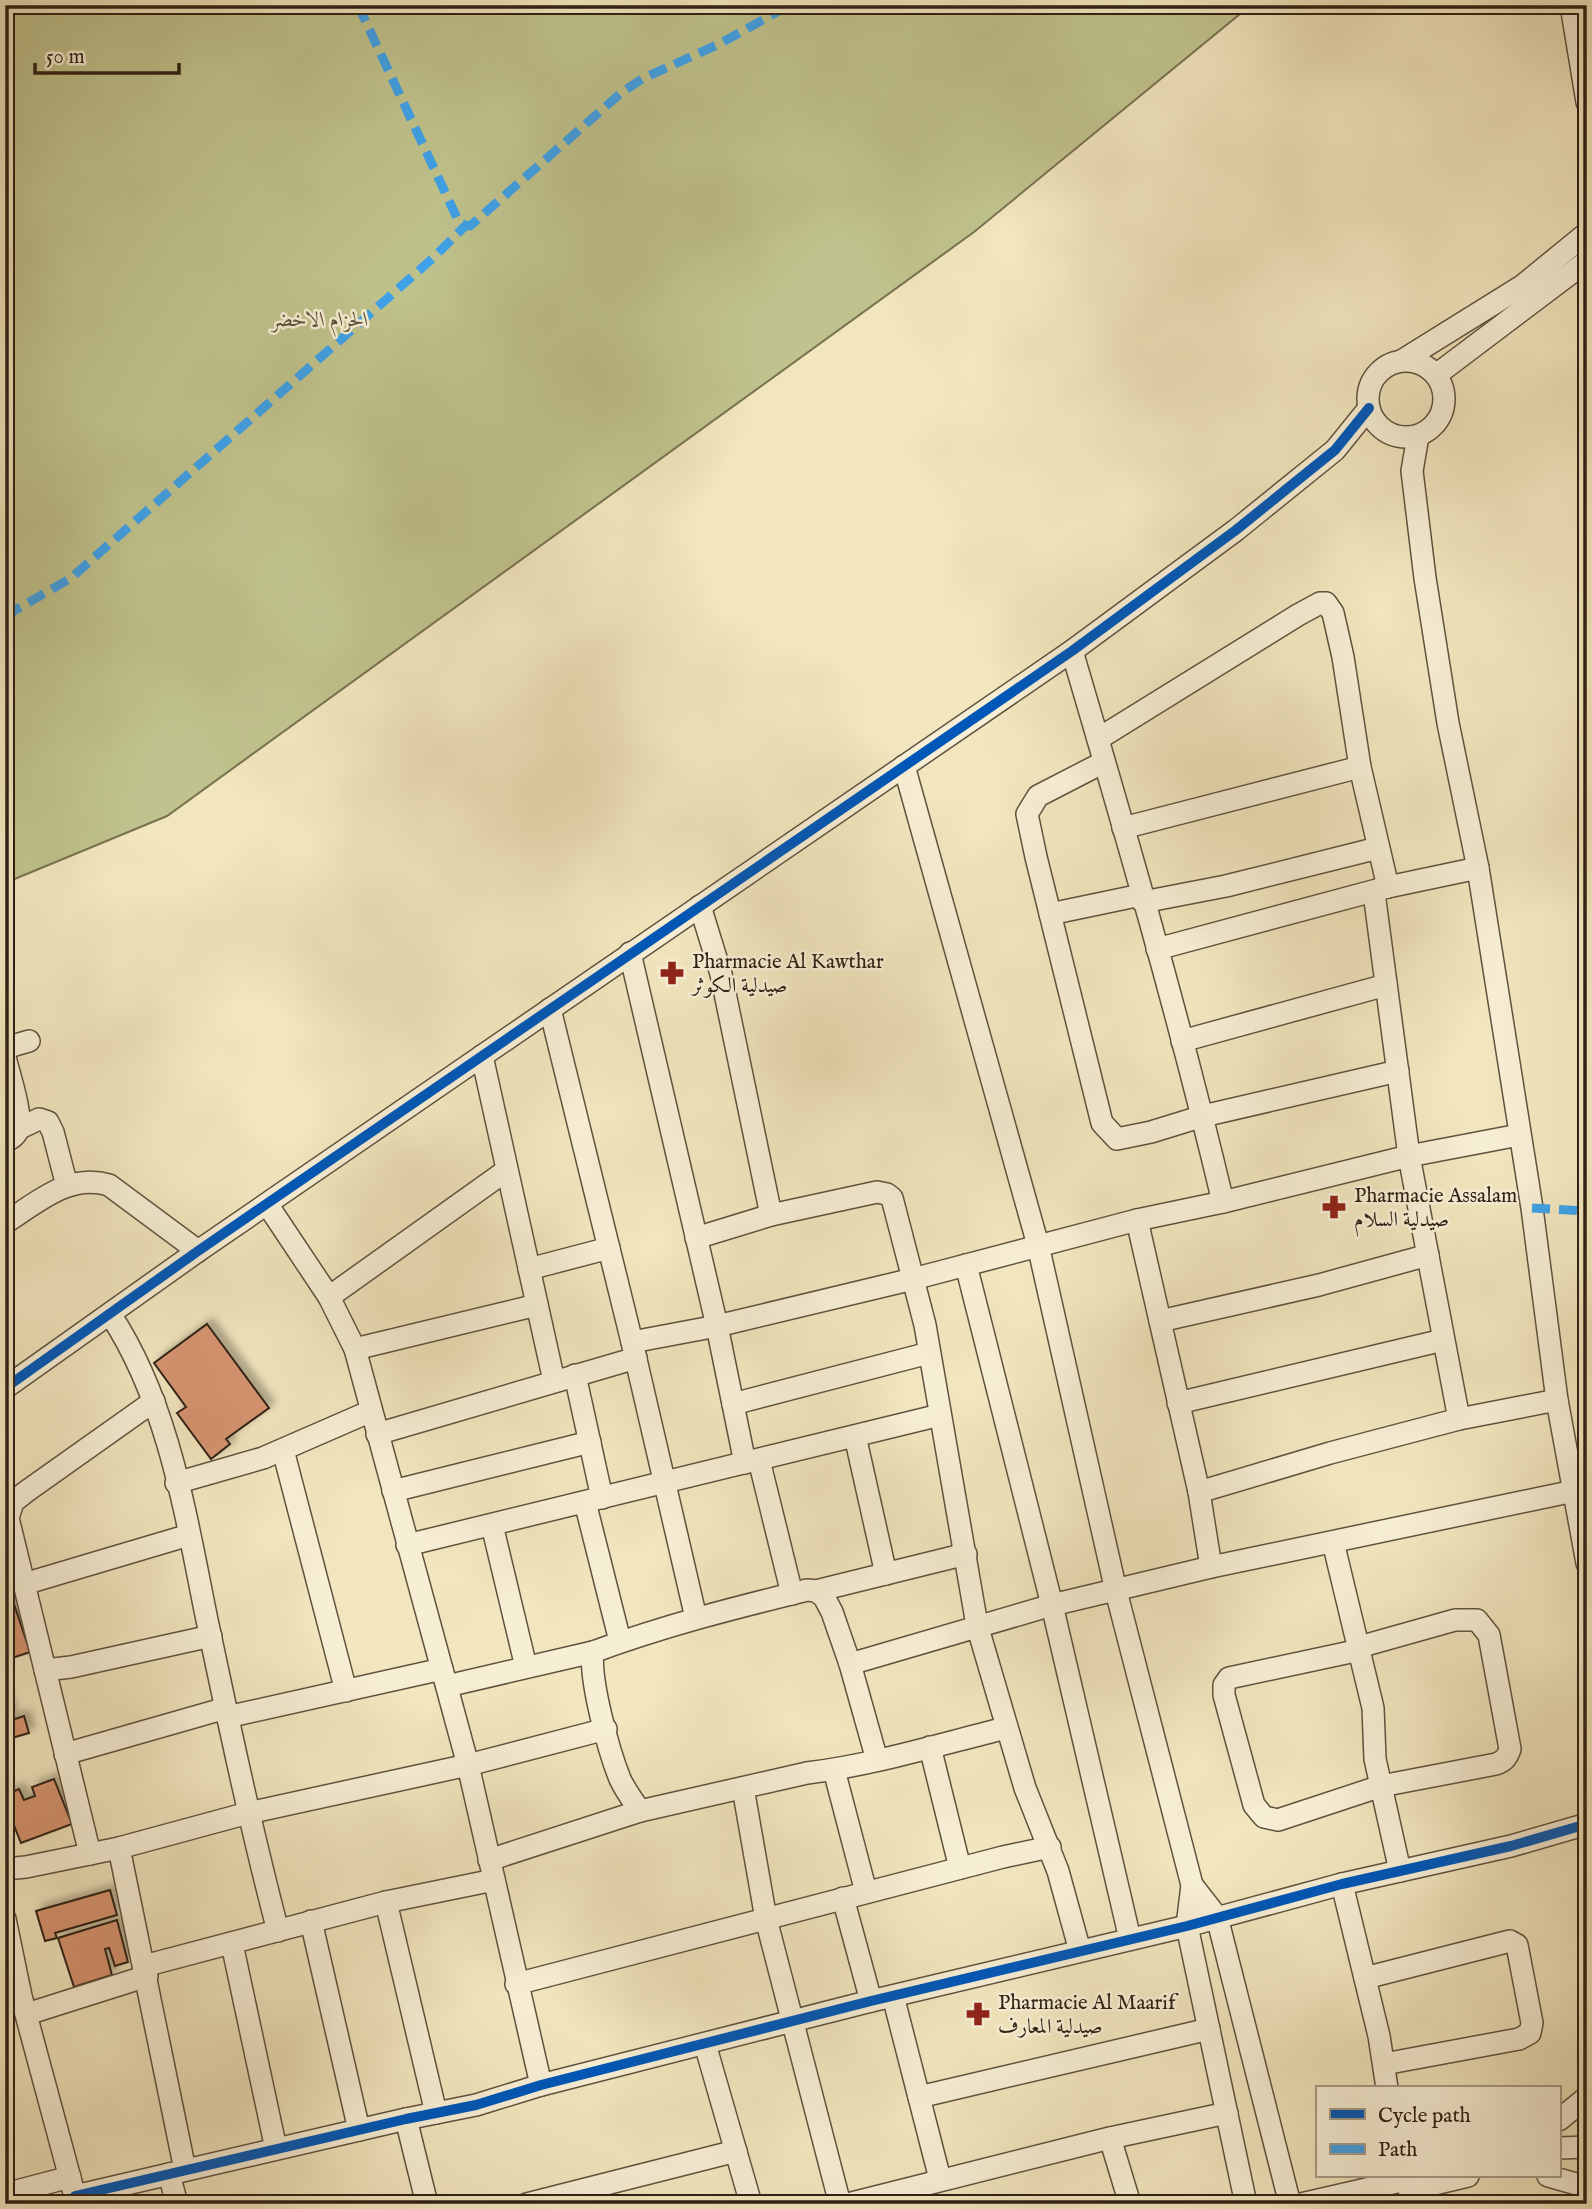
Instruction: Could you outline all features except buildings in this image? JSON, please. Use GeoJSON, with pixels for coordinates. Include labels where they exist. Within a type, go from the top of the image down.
{"type":"FeatureCollection","features":[{"type":"Feature","properties":{"kind":"street"},"geometry":{"type":"LineString","coordinates":[[1571,5],[1587,102]]}},
{"type":"Feature","properties":{"kind":"street"},"geometry":{"type":"LineString","coordinates":[[1412,471],[1373,419],[1369,408],[1368,395],[1372,382],[1380,371],[1403,360],[1522,286],[1587,233]]}},
{"type":"Feature","properties":{"kind":"street"},"geometry":{"type":"LineString","coordinates":[[1436,375],[1587,261]]}},
{"type":"Feature","properties":{"kind":"street"},"geometry":{"type":"LineString","coordinates":[[1383,429],[1396,436],[1418,436],[1438,421],[1443,410],[1445,398],[1436,375],[1427,366],[1403,360]]}},
{"type":"Feature","properties":{"kind":"street"},"geometry":{"type":"LineString","coordinates":[[5,1388],[198,1251],[1073,651],[1236,530],[1335,450],[1369,408]]}},
{"type":"Feature","properties":{"kind":"street"},"geometry":{"type":"LineString","coordinates":[[1335,450],[1383,429]]}},
{"type":"Feature","properties":{"kind":"street"},"geometry":{"type":"LineString","coordinates":[[1418,436],[1412,471],[1426,578],[1448,723],[1478,868],[1532,1208],[1557,1401],[1587,1563]]}},
{"type":"Feature","properties":{"kind":"street"},"geometry":{"type":"LineString","coordinates":[[1098,739],[1320,603],[1325,603],[1333,613],[1343,657],[1360,767],[1378,848],[1386,985],[1409,1156],[1459,1419]]}},
{"type":"Feature","properties":{"kind":"street"},"geometry":{"type":"LineString","coordinates":[[1073,651],[1203,1116],[1223,1202]]}},
{"type":"Feature","properties":{"kind":"street"},"geometry":{"type":"LineString","coordinates":[[1104,762],[1038,796],[1027,814],[1102,1123],[1117,1139],[1203,1116],[1398,1071]]}},
{"type":"Feature","properties":{"kind":"street"},"geometry":{"type":"LineString","coordinates":[[904,766],[1038,1245],[1116,1591],[1192,1885],[1187,1926],[1246,2204]]}},
{"type":"Feature","properties":{"kind":"street"},"geometry":{"type":"LineString","coordinates":[[1123,828],[1360,767]]}},
{"type":"Feature","properties":{"kind":"street"},"geometry":{"type":"LineString","coordinates":[[1050,914],[1226,886],[1378,848]]}},
{"type":"Feature","properties":{"kind":"street"},"geometry":{"type":"LineString","coordinates":[[1157,949],[1381,890],[1478,868]]}},
{"type":"Feature","properties":{"kind":"street"},"geometry":{"type":"LineString","coordinates":[[700,906],[721,974],[771,1215]]}},
{"type":"Feature","properties":{"kind":"street"},"geometry":{"type":"LineString","coordinates":[[630,953],[733,1404],[792,1594]]}},
{"type":"Feature","properties":{"kind":"street"},"geometry":{"type":"LineString","coordinates":[[1182,1041],[1386,985]]}},
{"type":"Feature","properties":{"kind":"street"},"geometry":{"type":"LineString","coordinates":[[550,1009],[634,1350],[696,1618]]}},
{"type":"Feature","properties":{"kind":"street"},"geometry":{"type":"LineString","coordinates":[[5,1048],[29,1041]]}},
{"type":"Feature","properties":{"kind":"street"},"geometry":{"type":"LineString","coordinates":[[482,1056],[554,1381]]}},
{"type":"Feature","properties":{"kind":"street"},"geometry":{"type":"LineString","coordinates":[[5,1057],[18,1113],[12,1135]]}},
{"type":"Feature","properties":{"kind":"street"},"geometry":{"type":"LineString","coordinates":[[12,1135],[39,1119],[48,1122],[67,1186]]}},
{"type":"Feature","properties":{"kind":"street"},"geometry":{"type":"LineString","coordinates":[[377,1433],[575,1375],[634,1350],[716,1326],[913,1279],[1137,1220],[1223,1202],[1409,1156],[1519,1135]]}},
{"type":"Feature","properties":{"kind":"street"},"geometry":{"type":"LineString","coordinates":[[329,1297],[508,1170]]}},
{"type":"Feature","properties":{"kind":"street"},"geometry":{"type":"LineString","coordinates":[[5,1223],[67,1186],[76,1182],[96,1181],[109,1185],[198,1251]]}},
{"type":"Feature","properties":{"kind":"street"},"geometry":{"type":"LineString","coordinates":[[696,1238],[771,1215],[877,1192],[892,1198],[925,1325],[977,1625],[1006,1728],[1025,1788],[1050,1847],[1080,1951]]}},
{"type":"Feature","properties":{"kind":"street"},"geometry":{"type":"LineString","coordinates":[[267,1204],[329,1297],[355,1349],[468,1765],[541,2085]]}},
{"type":"Feature","properties":{"kind":"street"},"geometry":{"type":"LineString","coordinates":[[1137,1220],[1199,1492],[1212,1567]]}},
{"type":"Feature","properties":{"kind":"street"},"geometry":{"type":"LineString","coordinates":[[529,1269],[609,1248]]}},
{"type":"Feature","properties":{"kind":"street"},"geometry":{"type":"LineString","coordinates":[[1160,1321],[1319,1285],[1428,1255]]}},
{"type":"Feature","properties":{"kind":"street"},"geometry":{"type":"LineString","coordinates":[[966,1265],[1052,1605],[1130,1939]]}},
{"type":"Feature","properties":{"kind":"street"},"geometry":{"type":"LineString","coordinates":[[355,1349],[537,1305]]}},
{"type":"Feature","properties":{"kind":"street"},"geometry":{"type":"LineString","coordinates":[[110,1314],[136,1357],[154,1401],[189,1535],[248,1813],[278,1931]]}},
{"type":"Feature","properties":{"kind":"street"},"geometry":{"type":"LineString","coordinates":[[1178,1403],[1443,1340]]}},
{"type":"Feature","properties":{"kind":"street"},"geometry":{"type":"LineString","coordinates":[[733,1404],[929,1353]]}},
{"type":"Feature","properties":{"kind":"street"},"geometry":{"type":"LineString","coordinates":[[575,1375],[590,1442],[594,1500],[620,1641]]}},
{"type":"Feature","properties":{"kind":"street"},"geometry":{"type":"LineString","coordinates":[[90,1854],[8,1518],[13,1502],[154,1401]]}},
{"type":"Feature","properties":{"kind":"street"},"geometry":{"type":"LineString","coordinates":[[1199,1492],[1330,1453],[1459,1419],[1557,1401]]}},
{"type":"Feature","properties":{"kind":"street"},"geometry":{"type":"LineString","coordinates":[[176,1483],[263,1458],[371,1411]]}},
{"type":"Feature","properties":{"kind":"street"},"geometry":{"type":"LineString","coordinates":[[407,1545],[940,1415]]}},
{"type":"Feature","properties":{"kind":"street"},"geometry":{"type":"LineString","coordinates":[[855,1436],[886,1574]]}},
{"type":"Feature","properties":{"kind":"street"},"geometry":{"type":"LineString","coordinates":[[393,1491],[590,1442]]}},
{"type":"Feature","properties":{"kind":"street"},"geometry":{"type":"LineString","coordinates":[[283,1450],[346,1690]]}},
{"type":"Feature","properties":{"kind":"street"},"geometry":{"type":"LineString","coordinates":[[850,1664],[1052,1605],[1212,1567],[1574,1491]]}},
{"type":"Feature","properties":{"kind":"street"},"geometry":{"type":"LineString","coordinates":[[492,1525],[526,1667]]}},
{"type":"Feature","properties":{"kind":"street"},"geometry":{"type":"LineString","coordinates":[[24,1584],[189,1535]]}},
{"type":"Feature","properties":{"kind":"street"},"geometry":{"type":"LineString","coordinates":[[1333,1542],[1373,1708],[1375,1759],[1400,1871]]}},
{"type":"Feature","properties":{"kind":"street"},"geometry":{"type":"LineString","coordinates":[[65,1754],[226,1712],[346,1690],[526,1667],[593,1652],[696,1618],[965,1554]]}},
{"type":"Feature","properties":{"kind":"street"},"geometry":{"type":"LineString","coordinates":[[816,1591],[824,1597],[832,1612],[877,1760]]}},
{"type":"Feature","properties":{"kind":"street"},"geometry":{"type":"LineString","coordinates":[[1455,1620],[1477,1620],[1489,1635],[1510,1749],[1505,1759],[1496,1764],[1381,1786],[1278,1820],[1265,1817],[1254,1805],[1224,1695],[1224,1685],[1229,1678],[1359,1649],[1455,1620]]}},
{"type":"Feature","properties":{"kind":"street"},"geometry":{"type":"LineString","coordinates":[[45,1670],[71,1667],[211,1636]]}},
{"type":"Feature","properties":{"kind":"street"},"geometry":{"type":"LineString","coordinates":[[593,1652],[591,1665],[620,1779],[640,1811]]}},
{"type":"Feature","properties":{"kind":"street"},"geometry":{"type":"LineString","coordinates":[[27,2014],[146,1971],[232,1944],[492,1870],[640,1811],[807,1773],[834,1770],[1006,1728]]}},
{"type":"Feature","properties":{"kind":"street"},"geometry":{"type":"LineString","coordinates":[[5,1869],[119,1848],[248,1813],[468,1765],[606,1729]]}},
{"type":"Feature","properties":{"kind":"street"},"geometry":{"type":"LineString","coordinates":[[930,1747],[960,1868]]}},
{"type":"Feature","properties":{"kind":"street"},"geometry":{"type":"LineString","coordinates":[[834,1770],[866,1892]]}},
{"type":"Feature","properties":{"kind":"street"},"geometry":{"type":"LineString","coordinates":[[743,1788],[766,1919],[840,2204]]}},
{"type":"Feature","properties":{"kind":"street"},"geometry":{"type":"LineString","coordinates":[[5,2194],[74,2192],[177,2172],[483,2104],[541,2085],[871,2001],[1187,1926],[1342,1884],[1511,1846],[1587,1824]]}},
{"type":"Feature","properties":{"kind":"street"},"geometry":{"type":"LineString","coordinates":[[516,1984],[866,1892],[1050,1847]]}},
{"type":"Feature","properties":{"kind":"street"},"geometry":{"type":"LineString","coordinates":[[119,1848],[146,1971],[177,2172],[177,2204]]}},
{"type":"Feature","properties":{"kind":"street"},"geometry":{"type":"LineString","coordinates":[[1342,1884],[1365,1978],[1387,2086]]}},
{"type":"Feature","properties":{"kind":"street"},"geometry":{"type":"LineString","coordinates":[[1192,1885],[1217,1917],[1290,2204]]}},
{"type":"Feature","properties":{"kind":"street"},"geometry":{"type":"LineString","coordinates":[[843,1898],[871,2001]]}},
{"type":"Feature","properties":{"kind":"street"},"geometry":{"type":"LineString","coordinates":[[386,1902],[436,2113]]}},
{"type":"Feature","properties":{"kind":"street"},"geometry":{"type":"LineString","coordinates":[[5,1919],[74,2192]]}},
{"type":"Feature","properties":{"kind":"street"},"geometry":{"type":"LineString","coordinates":[[311,1921],[359,2130]]}},
{"type":"Feature","properties":{"kind":"street"},"geometry":{"type":"LineString","coordinates":[[1365,1978],[1510,1941],[1517,1945],[1521,1958],[1532,2023],[1530,2033],[1519,2039],[1384,2064]]}},
{"type":"Feature","properties":{"kind":"street"},"geometry":{"type":"LineString","coordinates":[[232,1944],[276,2149]]}},
{"type":"Feature","properties":{"kind":"street"},"geometry":{"type":"LineString","coordinates":[[893,1996],[940,2179]]}},
{"type":"Feature","properties":{"kind":"street"},"geometry":{"type":"LineString","coordinates":[[919,2097],[1209,2029]]}},
{"type":"Feature","properties":{"kind":"street"},"geometry":{"type":"LineString","coordinates":[[705,2044],[751,2204]]}},
{"type":"Feature","properties":{"kind":"street"},"geometry":{"type":"LineString","coordinates":[[1560,2119],[1587,2097]]}},
{"type":"Feature","properties":{"kind":"street"},"geometry":{"type":"LineString","coordinates":[[848,2204],[1110,2138],[1227,2113]]}},
{"type":"Feature","properties":{"kind":"street"},"geometry":{"type":"LineString","coordinates":[[406,2119],[427,2204]]}},
{"type":"Feature","properties":{"kind":"street"},"geometry":{"type":"LineString","coordinates":[[1110,2138],[1130,2204]]}},
{"type":"Feature","properties":{"kind":"street"},"geometry":{"type":"LineString","coordinates":[[1560,2148],[1587,2147]]}},
{"type":"Feature","properties":{"kind":"street"},"geometry":{"type":"LineString","coordinates":[[527,2204],[736,2151]]}},
{"type":"Feature","properties":{"kind":"street"},"geometry":{"type":"LineString","coordinates":[[1301,2204],[1455,2178]]}},
{"type":"Feature","properties":{"kind":"street"},"geometry":{"type":"LineString","coordinates":[[1555,2178],[1587,2187]]}},
{"type":"Feature","properties":{"kind":"street"},"geometry":{"type":"LineString","coordinates":[[1354,2204],[1403,2186]]}},
{"type":"Feature","properties":{"kind":"green space","name":"الحزام الاخضر"},"geometry":{"type":"Polygon","coordinates":[[[5,5],[1251,5],[974,232],[167,816],[5,883],[5,5]]]}},
{"type":"Feature","properties":{"kind":"marked path"},"geometry":{"type":"LineString","coordinates":[[358,5],[457,218],[462,224],[470,226],[621,93],[642,79],[721,43],[790,5]]}},
{"type":"Feature","properties":{"kind":"marked path"},"geometry":{"type":"LineString","coordinates":[[5,616],[71,578],[433,258],[465,226]]}},
{"type":"Feature","properties":{"kind":"marked path"},"geometry":{"type":"LineString","coordinates":[[1532,1208],[1587,1211]]}},
{"type":"Feature","properties":{"kind":"cycle path"},"geometry":{"type":"LineString","coordinates":[[5,1388],[198,1251],[1072,651],[1236,530],[1335,450],[1369,408]]}},
{"type":"Feature","properties":{"kind":"cycle path"},"geometry":{"type":"LineString","coordinates":[[75,2196],[476,2105],[541,2085],[871,2001],[1187,1926],[1342,1884],[1511,1846],[1587,1824]]}},
{"type":"Feature","properties":{"kind":"place","name":"Pharmacie Al Kawthar صيدلية الكوثر"},"geometry":{"type":"Point","coordinates":[672,973]}},
{"type":"Feature","properties":{"kind":"place","name":"Pharmacie Assalam صيدلية السلام"},"geometry":{"type":"Point","coordinates":[1334,1207]}},
{"type":"Feature","properties":{"kind":"place","name":"Pharmacie Al Maarif صيدلية المعارف"},"geometry":{"type":"Point","coordinates":[978,2014]}}]}
